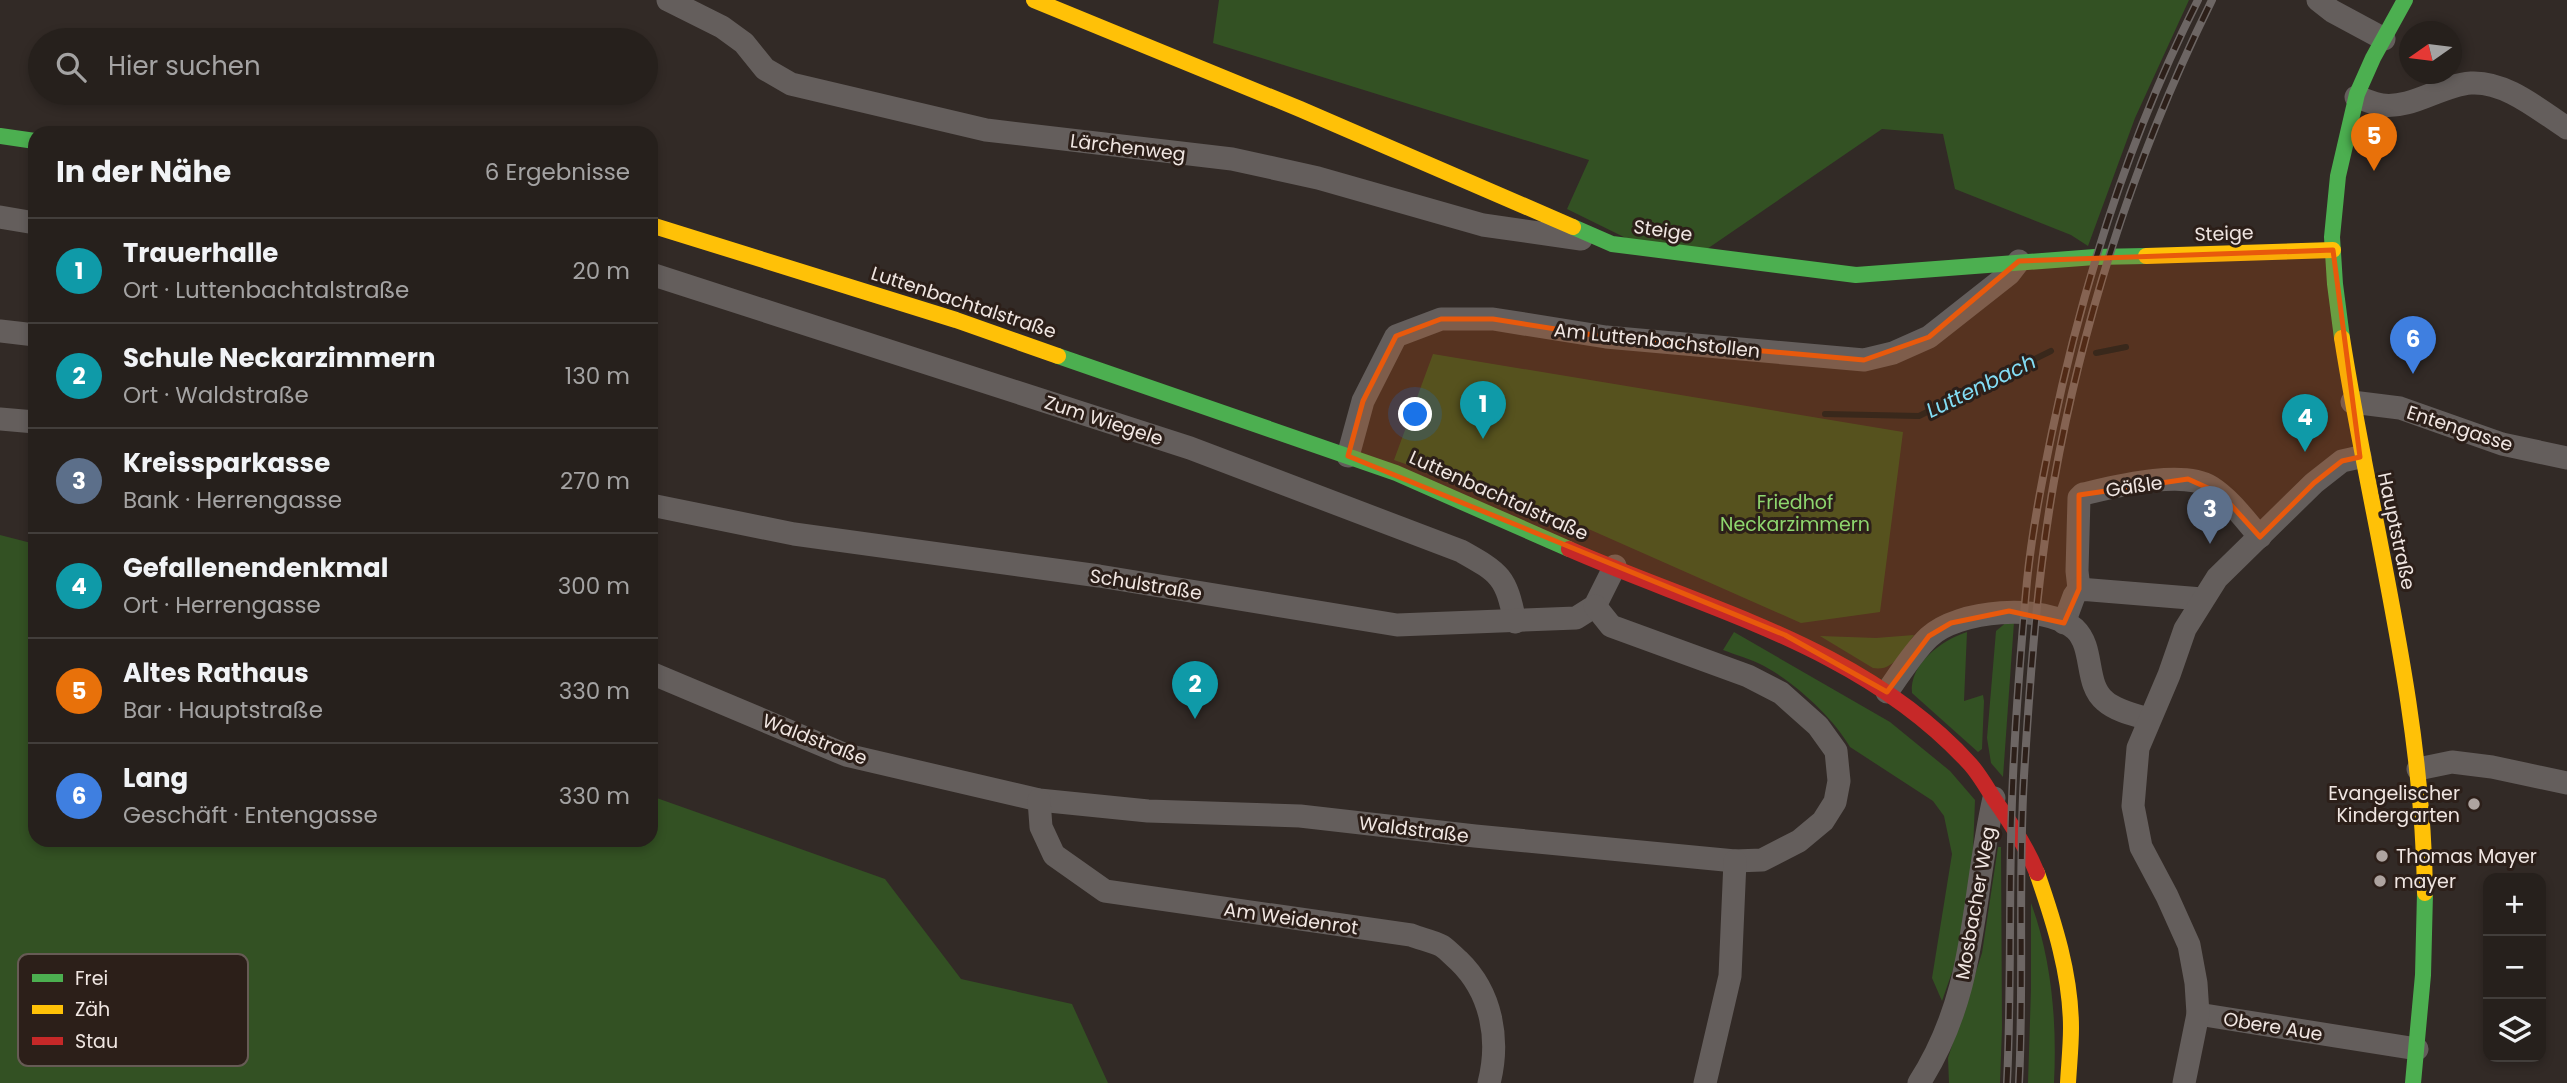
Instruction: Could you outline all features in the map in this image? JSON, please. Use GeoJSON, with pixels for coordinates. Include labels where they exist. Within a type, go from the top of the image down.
{"type":"FeatureCollection","features":[{"type":"Feature","properties":{"kind":"street","name":"Lärchenweg"},"geometry":{"type":"LineString","coordinates":[[668,0],[722,27],[744,43],[765,69],[791,84],[986,130],[1232,159],[1318,178],[1483,225],[1612,244]]}},
{"type":"Feature","properties":{"kind":"street","name":"Steige"},"geometry":{"type":"LineString","coordinates":[[1034,0],[1300,109],[1612,244],[1856,275],[2019,261],[2333,250]]}},
{"type":"Feature","properties":{"kind":"street"},"geometry":{"type":"LineString","coordinates":[[2318,0],[2332,11],[2384,38]]}},
{"type":"Feature","properties":{"kind":"street","name":"Hauptstraße"},"geometry":{"type":"LineString","coordinates":[[2404,0],[2356,97],[2333,212],[2333,250],[2337,298],[2360,457],[2401,652],[2423,816],[2425,885],[2421,999],[2413,1083]]}},
{"type":"Feature","properties":{"kind":"street"},"geometry":{"type":"LineString","coordinates":[[2356,97],[2382,105],[2399,104],[2470,83],[2490,85],[2516,95],[2567,128]]}},
{"type":"Feature","properties":{"kind":"street"},"geometry":{"type":"LineString","coordinates":[[0,136],[28,140]]}},
{"type":"Feature","properties":{"kind":"street"},"geometry":{"type":"LineString","coordinates":[[0,217],[28,222]]}},
{"type":"Feature","properties":{"kind":"street","name":"Luttenbachtalstraße"},"geometry":{"type":"LineString","coordinates":[[658,227],[956,320],[1396,473],[1589,558],[1785,635],[1887,692],[1921,718],[1971,765],[1997,802],[2035,869],[2050,910],[2064,965],[2071,1026],[2067,1083]]}},
{"type":"Feature","properties":{"kind":"street","name":"Am Luttenbachstollen"},"geometry":{"type":"LineString","coordinates":[[1348,456],[1363,401],[1396,336],[1441,319],[1493,319],[1606,337],[1864,360],[1892,353],[1928,337],[2009,274],[2019,261]]}},
{"type":"Feature","properties":{"kind":"street","name":"Zum Wiegele"},"geometry":{"type":"LineString","coordinates":[[658,276],[1190,448],[1461,551],[1492,569],[1506,584],[1515,622]]}},
{"type":"Feature","properties":{"kind":"street"},"geometry":{"type":"LineString","coordinates":[[0,331],[28,334]]}},
{"type":"Feature","properties":{"kind":"street","name":"Entengasse"},"geometry":{"type":"LineString","coordinates":[[2352,402],[2400,408],[2502,444],[2567,458]]}},
{"type":"Feature","properties":{"kind":"street"},"geometry":{"type":"LineString","coordinates":[[0,419],[28,421]]}},
{"type":"Feature","properties":{"kind":"street"},"geometry":{"type":"LineString","coordinates":[[2198,1014],[2189,944],[2141,847],[2133,806],[2138,748],[2169,676],[2185,629],[2217,578],[2314,483],[2342,461],[2360,457]]}},
{"type":"Feature","properties":{"kind":"street","name":"Gäßle"},"geometry":{"type":"LineString","coordinates":[[2057,620],[2079,589],[2079,498],[2083,494],[2132,484],[2188,479],[2208,485],[2221,494],[2260,537]]}},
{"type":"Feature","properties":{"kind":"street","name":"Schulstraße"},"geometry":{"type":"LineString","coordinates":[[658,506],[794,534],[1099,576],[1397,625],[1576,618],[1595,606]]}},
{"type":"Feature","properties":{"kind":"street"},"geometry":{"type":"LineString","coordinates":[[1595,606],[1615,566]]}},
{"type":"Feature","properties":{"kind":"street"},"geometry":{"type":"LineString","coordinates":[[2079,589],[2202,599]]}},
{"type":"Feature","properties":{"kind":"street","name":"Waldstraße"},"geometry":{"type":"LineString","coordinates":[[658,676],[846,755],[1039,800],[1148,811],[1300,816],[1735,861],[1762,860],[1799,841],[1824,821],[1835,802],[1839,780],[1836,751],[1818,726],[1781,693],[1748,676],[1611,626],[1595,606]]}},
{"type":"Feature","properties":{"kind":"street"},"geometry":{"type":"LineString","coordinates":[[1887,692],[1929,636],[1951,623],[1988,613],[2009,611],[2057,620],[2075,629],[2085,642],[2100,697],[2107,704],[2149,719]]}},
{"type":"Feature","properties":{"kind":"street"},"geometry":{"type":"LineString","coordinates":[[2418,768],[2452,762],[2492,767],[2567,783]]}},
{"type":"Feature","properties":{"kind":"street","name":"Am Weidenrot"},"geometry":{"type":"LineString","coordinates":[[1039,800],[1041,827],[1054,855],[1105,891],[1411,935],[1443,947],[1463,965],[1482,990],[1492,1023],[1495,1060],[1489,1083]]}},
{"type":"Feature","properties":{"kind":"street","name":"Mosbacher Weg"},"geometry":{"type":"LineString","coordinates":[[1919,1083],[1953,1014],[1969,960],[1989,823],[1997,802]]}},
{"type":"Feature","properties":{"kind":"street"},"geometry":{"type":"LineString","coordinates":[[1705,1083],[1730,976],[1735,861]]}},
{"type":"Feature","properties":{"kind":"street","name":"Obere Aue"},"geometry":{"type":"LineString","coordinates":[[2184,1083],[2198,1014],[2417,1049]]}},
{"type":"Feature","properties":{"kind":"highlighted area"},"geometry":{"type":"Polygon","coordinates":[[[2333,250],[2360,457],[2342,461],[2314,483],[2260,537],[2221,494],[2188,479],[2079,495],[2079,589],[2064,623],[2009,611],[1951,623],[1929,636],[1887,692],[1785,635],[1348,456],[1363,401],[1396,336],[1441,319],[1493,319],[1606,337],[1864,360],[1929,337],[2019,261],[2333,250]]]}},
{"type":"Feature","properties":{"kind":"green space"},"geometry":{"type":"Polygon","coordinates":[[[1219,0],[2189,0],[2135,118],[2088,246],[2071,235],[1955,189],[1943,134],[1882,129],[1707,249],[1632,241],[1567,209],[1589,160],[1213,43],[1219,0]]]}},
{"type":"Feature","properties":{"kind":"green space","name":"Friedhof Neckarzimmern"},"geometry":{"type":"Polygon","coordinates":[[[1433,354],[1903,432],[1880,612],[1801,623],[1575,523],[1394,460],[1433,354]]]}},
{"type":"Feature","properties":{"kind":"green space"},"geometry":{"type":"Polygon","coordinates":[[[0,535],[28,542],[28,847],[658,847],[658,798],[885,879],[961,979],[1072,1004],[1108,1083],[0,1083],[0,535]]]}},
{"type":"Feature","properties":{"kind":"green space"},"geometry":{"type":"Polygon","coordinates":[[[2008,621],[2014,622],[2003,777],[1991,763],[1987,738],[1996,631],[2008,621]]]}},
{"type":"Feature","properties":{"kind":"green space"},"geometry":{"type":"Polygon","coordinates":[[[1734,632],[1890,722],[1950,771],[1975,800],[1972,878],[1957,958],[1942,1001],[1932,978],[1952,854],[1944,816],[1933,801],[1850,747],[1823,712],[1788,681],[1759,664],[1723,650],[1734,632]]]}},
{"type":"Feature","properties":{"kind":"green space"},"geometry":{"type":"Polygon","coordinates":[[[1967,632],[1964,701],[1983,695],[1984,701],[1982,749],[1978,752],[1912,693],[1912,682],[1921,663],[1938,647],[1967,632]]]}},
{"type":"Feature","properties":{"kind":"green space"},"geometry":{"type":"Polygon","coordinates":[[[1914,635],[1892,664],[1880,668],[1873,668],[1820,636],[1876,638],[1914,635]]]}},
{"type":"Feature","properties":{"kind":"green space"},"geometry":{"type":"Polygon","coordinates":[[[1998,847],[2001,847],[2000,1083],[1949,1083],[1948,1058],[1982,953],[1998,847]]]}},
{"type":"Feature","properties":{"kind":"green space"},"geometry":{"type":"Polygon","coordinates":[[[2031,903],[2044,947],[2052,992],[2054,1083],[2028,1083],[2031,903]]]}},
{"type":"Feature","properties":{"kind":"waterway","name":"Luttenbach"},"geometry":{"type":"LineString","coordinates":[[2096,353],[2126,347]]}},
{"type":"Feature","properties":{"kind":"waterway","name":"Luttenbach"},"geometry":{"type":"LineString","coordinates":[[1825,414],[1919,416],[2051,351]]}},
{"type":"Feature","properties":{"kind":"railway"},"geometry":{"type":"LineString","coordinates":[[2007,1083],[2014,752],[2027,581],[2038,506],[2064,376],[2111,212],[2150,104],[2198,0]]}},
{"type":"Feature","properties":{"kind":"railway"},"geometry":{"type":"LineString","coordinates":[[2019,1083],[2024,776],[2039,591],[2054,481],[2081,357],[2116,235],[2160,116],[2212,0]]}},
{"type":"Feature","properties":{"kind":"traffic: fast"},"geometry":{"type":"LineString","coordinates":[[2342,338],[2332,237],[2338,176],[2357,94],[2373,58],[2405,0]]}},
{"type":"Feature","properties":{"kind":"traffic: fast"},"geometry":{"type":"LineString","coordinates":[[0,136],[28,140]]}},
{"type":"Feature","properties":{"kind":"traffic: fast"},"geometry":{"type":"LineString","coordinates":[[1573,227],[1612,244],[1856,275],[2095,257],[2146,256]]}},
{"type":"Feature","properties":{"kind":"traffic: fast"},"geometry":{"type":"LineString","coordinates":[[1058,356],[1396,473],[1569,549]]}},
{"type":"Feature","properties":{"kind":"traffic: fast"},"geometry":{"type":"LineString","coordinates":[[2413,1083],[2423,975],[2425,893]]}},
{"type":"Feature","properties":{"kind":"traffic: slow"},"geometry":{"type":"LineString","coordinates":[[1034,0],[1300,109],[1573,227]]}},
{"type":"Feature","properties":{"kind":"traffic: slow"},"geometry":{"type":"LineString","coordinates":[[658,227],[956,320],[1058,356]]}},
{"type":"Feature","properties":{"kind":"traffic: slow"},"geometry":{"type":"LineString","coordinates":[[2146,256],[2333,250]]}},
{"type":"Feature","properties":{"kind":"traffic: slow"},"geometry":{"type":"LineString","coordinates":[[2342,338],[2406,684],[2422,823],[2425,893]]}},
{"type":"Feature","properties":{"kind":"traffic: slow"},"geometry":{"type":"LineString","coordinates":[[2037,873],[2055,930],[2068,988],[2071,1028],[2068,1083]]}},
{"type":"Feature","properties":{"kind":"traffic: jam"},"geometry":{"type":"LineString","coordinates":[[1569,549],[1782,636],[1833,661],[1882,690],[1928,724],[1973,768],[2018,835],[2037,873]]}},
{"type":"Feature","properties":{"kind":"place","name":"Altes Rathaus"},"geometry":{"type":"Point","coordinates":[2374,171]}},
{"type":"Feature","properties":{"kind":"place","name":"Lang"},"geometry":{"type":"Point","coordinates":[2413,374]}},
{"type":"Feature","properties":{"kind":"place","name":"Trauerhalle"},"geometry":{"type":"Point","coordinates":[1483,439]}},
{"type":"Feature","properties":{"kind":"place","name":"Gefallenendenkmal"},"geometry":{"type":"Point","coordinates":[2305,452]}},
{"type":"Feature","properties":{"kind":"place","name":"Kreissparkasse"},"geometry":{"type":"Point","coordinates":[2210,544]}},
{"type":"Feature","properties":{"kind":"place","name":"Schule Neckarzimmern"},"geometry":{"type":"Point","coordinates":[1195,719]}},
{"type":"Feature","properties":{"kind":"place","name":"Evangelischer Kindergarten"},"geometry":{"type":"Point","coordinates":[2474,804]}},
{"type":"Feature","properties":{"kind":"place","name":"Thomas Mayer"},"geometry":{"type":"Point","coordinates":[2382,856]}},
{"type":"Feature","properties":{"kind":"place","name":"mayer"},"geometry":{"type":"Point","coordinates":[2380,881]}}]}
